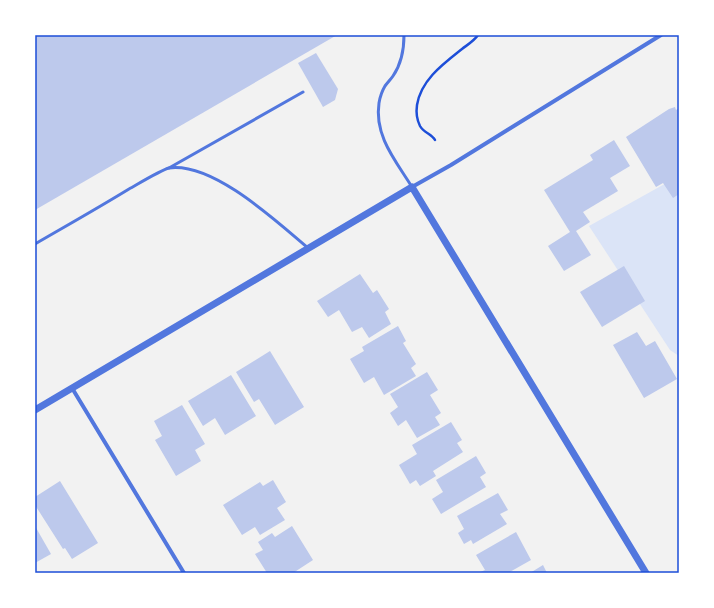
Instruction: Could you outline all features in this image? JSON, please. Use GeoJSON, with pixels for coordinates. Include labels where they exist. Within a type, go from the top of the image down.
{"type":"FeatureCollection","features":[{"type":"Feature","properties":{"kind":"street"},"geometry":{"type":"LineString","coordinates":[[35,410],[451,165],[661,35]]}},
{"type":"Feature","properties":{"kind":"street"},"geometry":{"type":"LineString","coordinates":[[412,187],[646,573]]}},
{"type":"Feature","properties":{"kind":"street"},"geometry":{"type":"LineString","coordinates":[[72,388],[184,573]]}},
{"type":"Feature","properties":{"kind":"lane"},"geometry":{"type":"LineString","coordinates":[[404,35],[403,54],[397,71],[382,92],[378,122],[384,141],[412,187]]}},
{"type":"Feature","properties":{"kind":"lane"},"geometry":{"type":"LineString","coordinates":[[35,244],[145,180],[303,92]]}},
{"type":"Feature","properties":{"kind":"lane"},"geometry":{"type":"LineString","coordinates":[[169,168],[194,170],[226,184],[272,218],[308,248]]}},
{"type":"Feature","properties":{"kind":"path"},"geometry":{"type":"LineString","coordinates":[[435,140],[425,133],[420,125],[416,113],[418,97],[428,80],[445,62],[478,35]]}},
{"type":"Feature","properties":{"kind":"shaded area"},"geometry":{"type":"Polygon","coordinates":[[[679,176],[679,356],[670,350],[589,226],[679,176]]]}},
{"type":"Feature","properties":{"kind":"building"},"geometry":{"type":"Polygon","coordinates":[[[35,35],[337,35],[35,210],[35,35]]]}},
{"type":"Feature","properties":{"kind":"building"},"geometry":{"type":"Polygon","coordinates":[[[316,53],[338,89],[335,100],[323,107],[298,63],[316,53]]]}},
{"type":"Feature","properties":{"kind":"building"},"geometry":{"type":"Polygon","coordinates":[[[675,107],[676,110],[679,108],[679,194],[673,198],[663,183],[656,187],[626,137],[669,109],[675,107]]]}},
{"type":"Feature","properties":{"kind":"building"},"geometry":{"type":"Polygon","coordinates":[[[614,140],[630,166],[610,178],[618,191],[583,212],[590,222],[576,231],[591,255],[564,271],[548,246],[570,232],[544,190],[593,160],[590,155],[614,140]]]}},
{"type":"Feature","properties":{"kind":"building"},"geometry":{"type":"Polygon","coordinates":[[[624,266],[645,301],[602,327],[580,292],[624,266]]]}},
{"type":"Feature","properties":{"kind":"building"},"geometry":{"type":"Polygon","coordinates":[[[360,274],[373,293],[377,290],[389,309],[385,312],[391,324],[369,338],[362,327],[352,332],[339,310],[328,317],[317,301],[360,274]]]}},
{"type":"Feature","properties":{"kind":"building"},"geometry":{"type":"Polygon","coordinates":[[[398,326],[406,341],[403,343],[416,364],[411,368],[416,376],[384,395],[374,377],[364,383],[350,359],[364,351],[362,347],[398,326]]]}},
{"type":"Feature","properties":{"kind":"building"},"geometry":{"type":"Polygon","coordinates":[[[637,332],[646,346],[655,341],[677,379],[644,398],[613,345],[637,332]]]}},
{"type":"Feature","properties":{"kind":"building"},"geometry":{"type":"Polygon","coordinates":[[[270,351],[304,407],[275,425],[259,399],[254,402],[236,372],[270,351]]]}},
{"type":"Feature","properties":{"kind":"building"},"geometry":{"type":"Polygon","coordinates":[[[427,372],[438,390],[430,395],[441,413],[435,417],[440,425],[417,438],[406,420],[398,426],[390,413],[398,407],[390,394],[427,372]]]}},
{"type":"Feature","properties":{"kind":"building"},"geometry":{"type":"Polygon","coordinates":[[[231,375],[256,416],[225,435],[215,418],[203,426],[188,401],[231,375]]]}},
{"type":"Feature","properties":{"kind":"building"},"geometry":{"type":"Polygon","coordinates":[[[182,405],[205,444],[195,450],[201,461],[176,476],[155,440],[162,436],[154,421],[182,405]]]}},
{"type":"Feature","properties":{"kind":"building"},"geometry":{"type":"Polygon","coordinates":[[[451,422],[462,440],[457,443],[463,452],[433,471],[436,476],[420,486],[416,480],[410,484],[399,465],[417,454],[412,445],[451,422]]]}},
{"type":"Feature","properties":{"kind":"building"},"geometry":{"type":"Polygon","coordinates":[[[476,456],[486,473],[480,477],[486,487],[441,514],[432,499],[443,492],[436,480],[476,456]]]}},
{"type":"Feature","properties":{"kind":"building"},"geometry":{"type":"Polygon","coordinates":[[[273,480],[286,502],[277,508],[285,520],[260,535],[255,527],[242,535],[223,505],[260,482],[263,486],[273,480]]]}},
{"type":"Feature","properties":{"kind":"building"},"geometry":{"type":"Polygon","coordinates":[[[60,481],[98,543],[72,559],[65,548],[63,549],[35,505],[35,497],[60,481]]]}},
{"type":"Feature","properties":{"kind":"building"},"geometry":{"type":"Polygon","coordinates":[[[498,493],[508,510],[500,514],[507,524],[473,544],[471,540],[464,544],[458,533],[464,529],[457,516],[498,493]]]}},
{"type":"Feature","properties":{"kind":"building"},"geometry":{"type":"Polygon","coordinates":[[[35,526],[51,554],[35,563],[35,526]]]}},
{"type":"Feature","properties":{"kind":"building"},"geometry":{"type":"Polygon","coordinates":[[[292,526],[313,560],[293,573],[267,573],[255,554],[263,550],[258,542],[272,533],[275,537],[292,526]]]}},
{"type":"Feature","properties":{"kind":"building"},"geometry":{"type":"Polygon","coordinates":[[[516,532],[531,560],[508,573],[478,573],[485,570],[476,555],[516,532]]]}},
{"type":"Feature","properties":{"kind":"building"},"geometry":{"type":"Polygon","coordinates":[[[543,565],[547,573],[530,573],[543,565]]]}}]}
